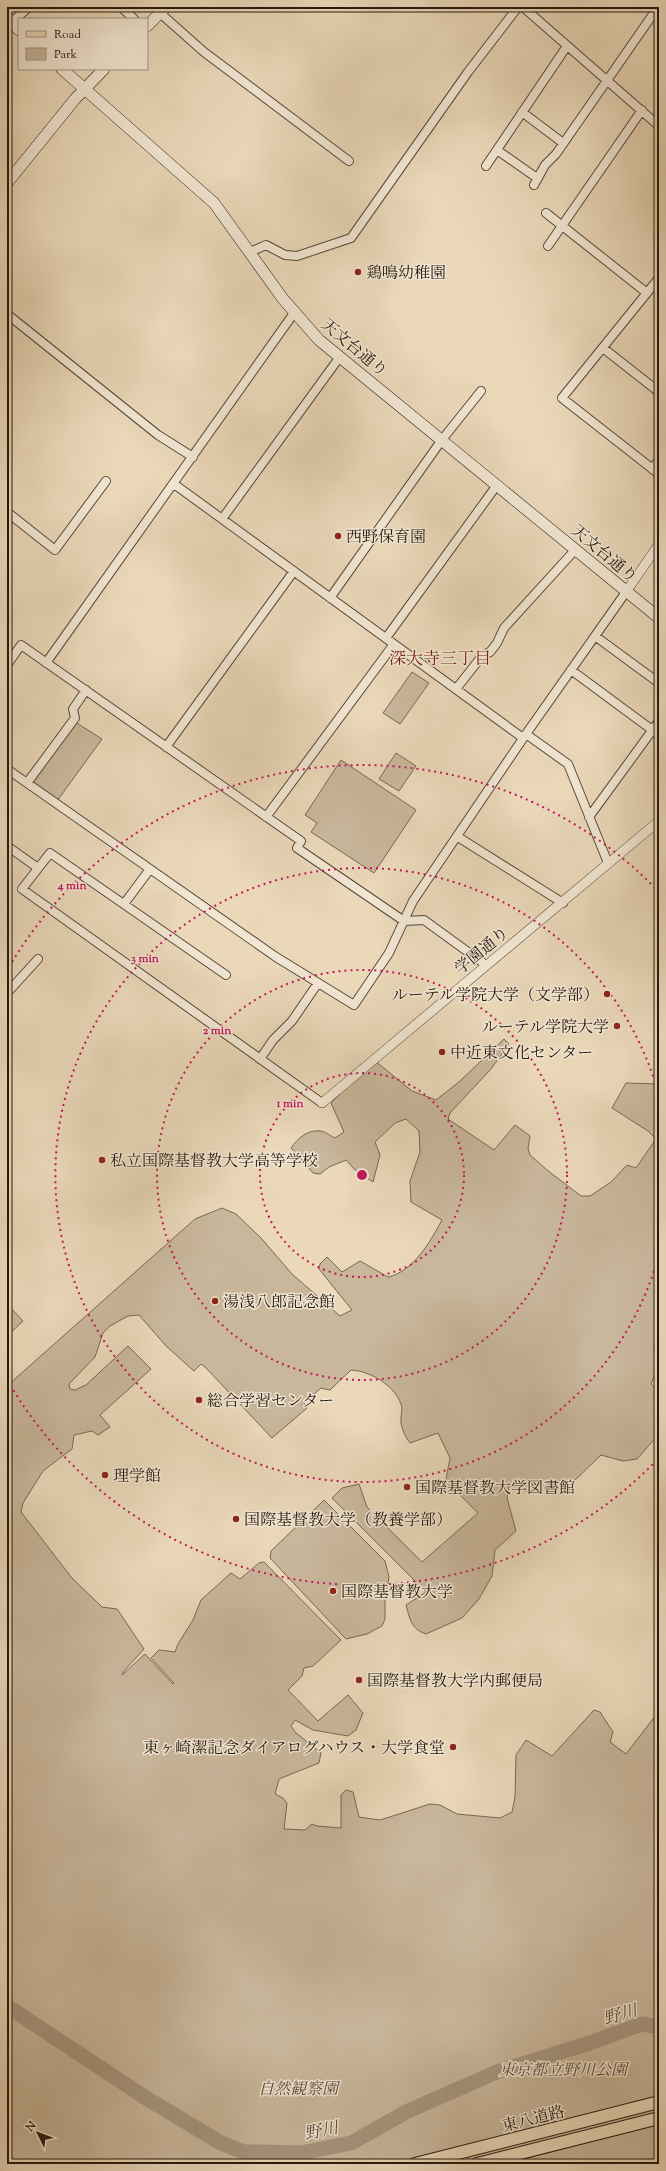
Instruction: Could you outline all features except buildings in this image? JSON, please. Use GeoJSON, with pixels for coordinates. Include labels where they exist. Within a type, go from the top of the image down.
{"type":"FeatureCollection","features":[{"type":"Feature","properties":{"kind":"main road"},"geometry":{"type":"LineString","coordinates":[[148,25],[163,10]]}},
{"type":"Feature","properties":{"kind":"main road","name":"天文台通り"},"geometry":{"type":"LineString","coordinates":[[63,70],[214,203],[294,313],[339,358],[659,618]]}},
{"type":"Feature","properties":{"kind":"main road"},"geometry":{"type":"LineString","coordinates":[[7,183],[84,89],[103,70]]}},
{"type":"Feature","properties":{"kind":"main road","name":"東八道路"},"geometry":{"type":"LineString","coordinates":[[415,2164],[659,2102]]}},
{"type":"Feature","properties":{"kind":"main road","name":"東八道路"},"geometry":{"type":"LineString","coordinates":[[477,2164],[659,2118]]}},
{"type":"Feature","properties":{"kind":"street"},"geometry":{"type":"LineString","coordinates":[[13,23],[29,7]]}},
{"type":"Feature","properties":{"kind":"street"},"geometry":{"type":"LineString","coordinates":[[121,7],[133,18]]}},
{"type":"Feature","properties":{"kind":"street"},"geometry":{"type":"LineString","coordinates":[[250,252],[266,245],[285,255],[297,256],[351,238],[468,72],[518,7]]}},
{"type":"Feature","properties":{"kind":"street"},"geometry":{"type":"LineString","coordinates":[[523,7],[659,126]]}},
{"type":"Feature","properties":{"kind":"street"},"geometry":{"type":"LineString","coordinates":[[497,150],[535,181],[608,81],[658,7]]}},
{"type":"Feature","properties":{"kind":"street"},"geometry":{"type":"LineString","coordinates":[[163,10],[204,52],[349,161]]}},
{"type":"Feature","properties":{"kind":"street"},"geometry":{"type":"LineString","coordinates":[[486,166],[567,46]]}},
{"type":"Feature","properties":{"kind":"street"},"geometry":{"type":"LineString","coordinates":[[548,246],[642,110]]}},
{"type":"Feature","properties":{"kind":"street"},"geometry":{"type":"LineString","coordinates":[[522,112],[563,143]]}},
{"type":"Feature","properties":{"kind":"street"},"geometry":{"type":"LineString","coordinates":[[546,213],[647,293]]}},
{"type":"Feature","properties":{"kind":"street"},"geometry":{"type":"LineString","coordinates":[[659,278],[562,398],[656,472],[659,460]]}},
{"type":"Feature","properties":{"kind":"street"},"geometry":{"type":"LineString","coordinates":[[46,663],[294,313]]}},
{"type":"Feature","properties":{"kind":"street"},"geometry":{"type":"LineString","coordinates":[[7,314],[158,435],[193,457]]}},
{"type":"Feature","properties":{"kind":"street"},"geometry":{"type":"LineString","coordinates":[[603,348],[659,392]]}},
{"type":"Feature","properties":{"kind":"street"},"geometry":{"type":"LineString","coordinates":[[222,519],[339,358]]}},
{"type":"Feature","properties":{"kind":"street"},"geometry":{"type":"LineString","coordinates":[[330,598],[441,441],[481,391]]}},
{"type":"Feature","properties":{"kind":"street"},"geometry":{"type":"LineString","coordinates":[[7,512],[55,550],[106,482]]}},
{"type":"Feature","properties":{"kind":"street"},"geometry":{"type":"LineString","coordinates":[[174,484],[394,644],[525,736],[568,764],[608,863]]}},
{"type":"Feature","properties":{"kind":"street"},"geometry":{"type":"LineString","coordinates":[[386,638],[497,485]]}},
{"type":"Feature","properties":{"kind":"street"},"geometry":{"type":"LineString","coordinates":[[7,769],[276,957],[354,1005],[389,953],[413,901],[525,736],[659,544]]}},
{"type":"Feature","properties":{"kind":"street"},"geometry":{"type":"LineString","coordinates":[[456,688],[482,656],[490,652],[504,628],[575,550]]}},
{"type":"Feature","properties":{"kind":"street"},"geometry":{"type":"LineString","coordinates":[[166,747],[294,571]]}},
{"type":"Feature","properties":{"kind":"street"},"geometry":{"type":"LineString","coordinates":[[595,636],[659,683]]}},
{"type":"Feature","properties":{"kind":"street"},"geometry":{"type":"LineString","coordinates":[[266,817],[394,644]]}},
{"type":"Feature","properties":{"kind":"street"},"geometry":{"type":"LineString","coordinates":[[7,665],[21,646],[301,841],[297,848],[404,921],[424,920],[486,965]]}},
{"type":"Feature","properties":{"kind":"street"},"geometry":{"type":"LineString","coordinates":[[571,670],[656,733]]}},
{"type":"Feature","properties":{"kind":"street"},"geometry":{"type":"LineString","coordinates":[[27,783],[75,718],[73,709],[86,690]]}},
{"type":"Feature","properties":{"kind":"street"},"geometry":{"type":"LineString","coordinates":[[589,817],[656,733],[659,721]]}},
{"type":"Feature","properties":{"kind":"street","name":"学園通り"},"geometry":{"type":"LineString","coordinates":[[322,1103],[486,965],[563,903],[659,821]]}},
{"type":"Feature","properties":{"kind":"street"},"geometry":{"type":"LineString","coordinates":[[458,836],[563,903]]}},
{"type":"Feature","properties":{"kind":"street"},"geometry":{"type":"LineString","coordinates":[[7,846],[38,868]]}},
{"type":"Feature","properties":{"kind":"street"},"geometry":{"type":"LineString","coordinates":[[226,975],[50,853],[22,889],[322,1103]]}},
{"type":"Feature","properties":{"kind":"street"},"geometry":{"type":"LineString","coordinates":[[124,904],[150,869]]}},
{"type":"Feature","properties":{"kind":"street"},"geometry":{"type":"LineString","coordinates":[[7,993],[38,959]]}},
{"type":"Feature","properties":{"kind":"street"},"geometry":{"type":"LineString","coordinates":[[260,1059],[272,1040],[289,1025],[318,983]]}},
{"type":"Feature","properties":{"kind":"green space"},"geometry":{"type":"Polygon","coordinates":[[[412,672],[429,683],[400,724],[383,713],[412,672]]]}},
{"type":"Feature","properties":{"kind":"green space"},"geometry":{"type":"Polygon","coordinates":[[[72,720],[102,739],[57,801],[31,781],[72,720]]]}},
{"type":"Feature","properties":{"kind":"green space"},"geometry":{"type":"Polygon","coordinates":[[[396,753],[416,766],[399,791],[379,779],[396,753]]]}},
{"type":"Feature","properties":{"kind":"green space"},"geometry":{"type":"Polygon","coordinates":[[[341,760],[416,810],[374,873],[311,832],[317,823],[305,815],[341,760]]]}},
{"type":"Feature","properties":{"kind":"green space"},"geometry":{"type":"Polygon","coordinates":[[[504,1039],[509,1044],[491,1069],[450,1113],[448,1119],[494,1150],[515,1125],[530,1136],[528,1148],[530,1155],[581,1196],[590,1196],[611,1182],[627,1165],[636,1168],[656,1139],[648,1131],[612,1108],[626,1083],[659,1084],[659,1330],[654,1348],[659,1364],[651,1384],[654,1387],[659,1387],[659,1434],[637,1459],[623,1461],[601,1455],[572,1483],[525,1491],[509,1486],[507,1498],[516,1531],[495,1550],[492,1576],[479,1599],[462,1618],[426,1634],[414,1626],[410,1619],[406,1605],[426,1592],[332,1498],[342,1488],[359,1484],[367,1507],[422,1562],[478,1513],[456,1491],[445,1485],[450,1458],[438,1433],[410,1443],[402,1428],[402,1408],[395,1393],[375,1377],[367,1373],[351,1370],[330,1390],[321,1388],[304,1403],[307,1408],[272,1438],[205,1367],[201,1364],[194,1371],[166,1346],[139,1315],[128,1316],[110,1326],[103,1333],[95,1357],[69,1384],[70,1389],[75,1390],[86,1385],[128,1346],[151,1369],[100,1415],[110,1427],[98,1435],[92,1431],[74,1435],[72,1449],[43,1471],[23,1503],[21,1512],[72,1578],[102,1607],[117,1609],[144,1649],[122,1675],[145,1654],[173,1684],[174,1683],[151,1658],[159,1650],[175,1652],[178,1644],[193,1620],[201,1600],[231,1573],[240,1579],[259,1563],[264,1562],[341,1640],[313,1666],[304,1668],[302,1676],[288,1690],[318,1721],[348,1695],[363,1713],[356,1730],[348,1736],[313,1730],[295,1720],[291,1726],[295,1732],[321,1753],[319,1763],[279,1779],[275,1794],[283,1798],[287,1803],[284,1829],[305,1830],[312,1824],[317,1826],[341,1828],[341,1795],[346,1790],[353,1792],[359,1817],[380,1820],[430,1804],[440,1805],[457,1814],[500,1818],[512,1812],[515,1797],[516,1755],[526,1740],[552,1756],[594,1710],[600,1712],[613,1732],[610,1742],[626,1754],[659,1711],[659,2164],[7,2164],[7,1386],[195,1219],[222,1208],[236,1214],[262,1239],[292,1274],[340,1316],[352,1310],[319,1269],[320,1264],[327,1257],[342,1272],[360,1261],[388,1277],[406,1269],[413,1262],[426,1246],[442,1220],[411,1202],[410,1181],[420,1152],[419,1131],[406,1119],[395,1123],[375,1142],[380,1155],[373,1182],[355,1170],[346,1160],[329,1167],[320,1174],[313,1173],[291,1148],[296,1141],[307,1133],[322,1131],[335,1138],[344,1132],[331,1103],[374,1060],[412,1091],[436,1100],[459,1082],[504,1039]]]}},
{"type":"Feature","properties":{"kind":"green space"},"geometry":{"type":"Polygon","coordinates":[[[7,1304],[23,1321],[7,1336],[7,1304]]]}},
{"type":"Feature","properties":{"kind":"green space"},"geometry":{"type":"Polygon","coordinates":[[[324,1500],[385,1561],[389,1577],[385,1599],[385,1619],[382,1626],[367,1634],[346,1639],[270,1558],[271,1551],[324,1500]]]}},
{"type":"Feature","properties":{"kind":"waterway","name":"野川"},"geometry":{"type":"LineString","coordinates":[[7,2006],[146,2098],[221,2143],[244,2152],[301,2153],[351,2143],[408,2111],[499,2071],[587,2044],[642,2024],[659,2027]]}},
{"type":"Feature","properties":{"kind":"place","name":"鶏鳴幼稚園"},"geometry":{"type":"Point","coordinates":[358,272]}},
{"type":"Feature","properties":{"kind":"place","name":"西野保育園"},"geometry":{"type":"Point","coordinates":[338,536]}},
{"type":"Feature","properties":{"kind":"place","name":"ルーテル学院大学（文学部）"},"geometry":{"type":"Point","coordinates":[607,994]}},
{"type":"Feature","properties":{"kind":"place","name":"ルーテル学院大学"},"geometry":{"type":"Point","coordinates":[617,1026]}},
{"type":"Feature","properties":{"kind":"place","name":"中近東文化センター"},"geometry":{"type":"Point","coordinates":[442,1052]}},
{"type":"Feature","properties":{"kind":"place","name":"私立国際基督教大学高等学校"},"geometry":{"type":"Point","coordinates":[102,1160]}},
{"type":"Feature","properties":{"kind":"place","name":"湯浅八郎記念館"},"geometry":{"type":"Point","coordinates":[215,1301]}},
{"type":"Feature","properties":{"kind":"place","name":"総合学習センター"},"geometry":{"type":"Point","coordinates":[199,1400]}},
{"type":"Feature","properties":{"kind":"place","name":"理学館"},"geometry":{"type":"Point","coordinates":[105,1475]}},
{"type":"Feature","properties":{"kind":"place","name":"国際基督教大学図書館"},"geometry":{"type":"Point","coordinates":[407,1487]}},
{"type":"Feature","properties":{"kind":"place","name":"国際基督教大学（教養学部）"},"geometry":{"type":"Point","coordinates":[236,1519]}},
{"type":"Feature","properties":{"kind":"place","name":"国際基督教大学"},"geometry":{"type":"Point","coordinates":[333,1591]}},
{"type":"Feature","properties":{"kind":"place","name":"国際基督教大学内郵便局"},"geometry":{"type":"Point","coordinates":[359,1680]}},
{"type":"Feature","properties":{"kind":"place","name":"東ヶ崎潔記念ダイアログハウス・大学食堂"},"geometry":{"type":"Point","coordinates":[453,1747]}},
{"type":"Feature","properties":{"kind":"district","name":"深大寺三丁目"},"geometry":{"type":"Point","coordinates":[440,658]}},
{"type":"Feature","properties":{"kind":"park label","name":"東京都立野川公園"},"geometry":{"type":"Point","coordinates":[563,2069]}},
{"type":"Feature","properties":{"kind":"park label","name":"自然観察園"},"geometry":{"type":"Point","coordinates":[298,2088]}}]}
